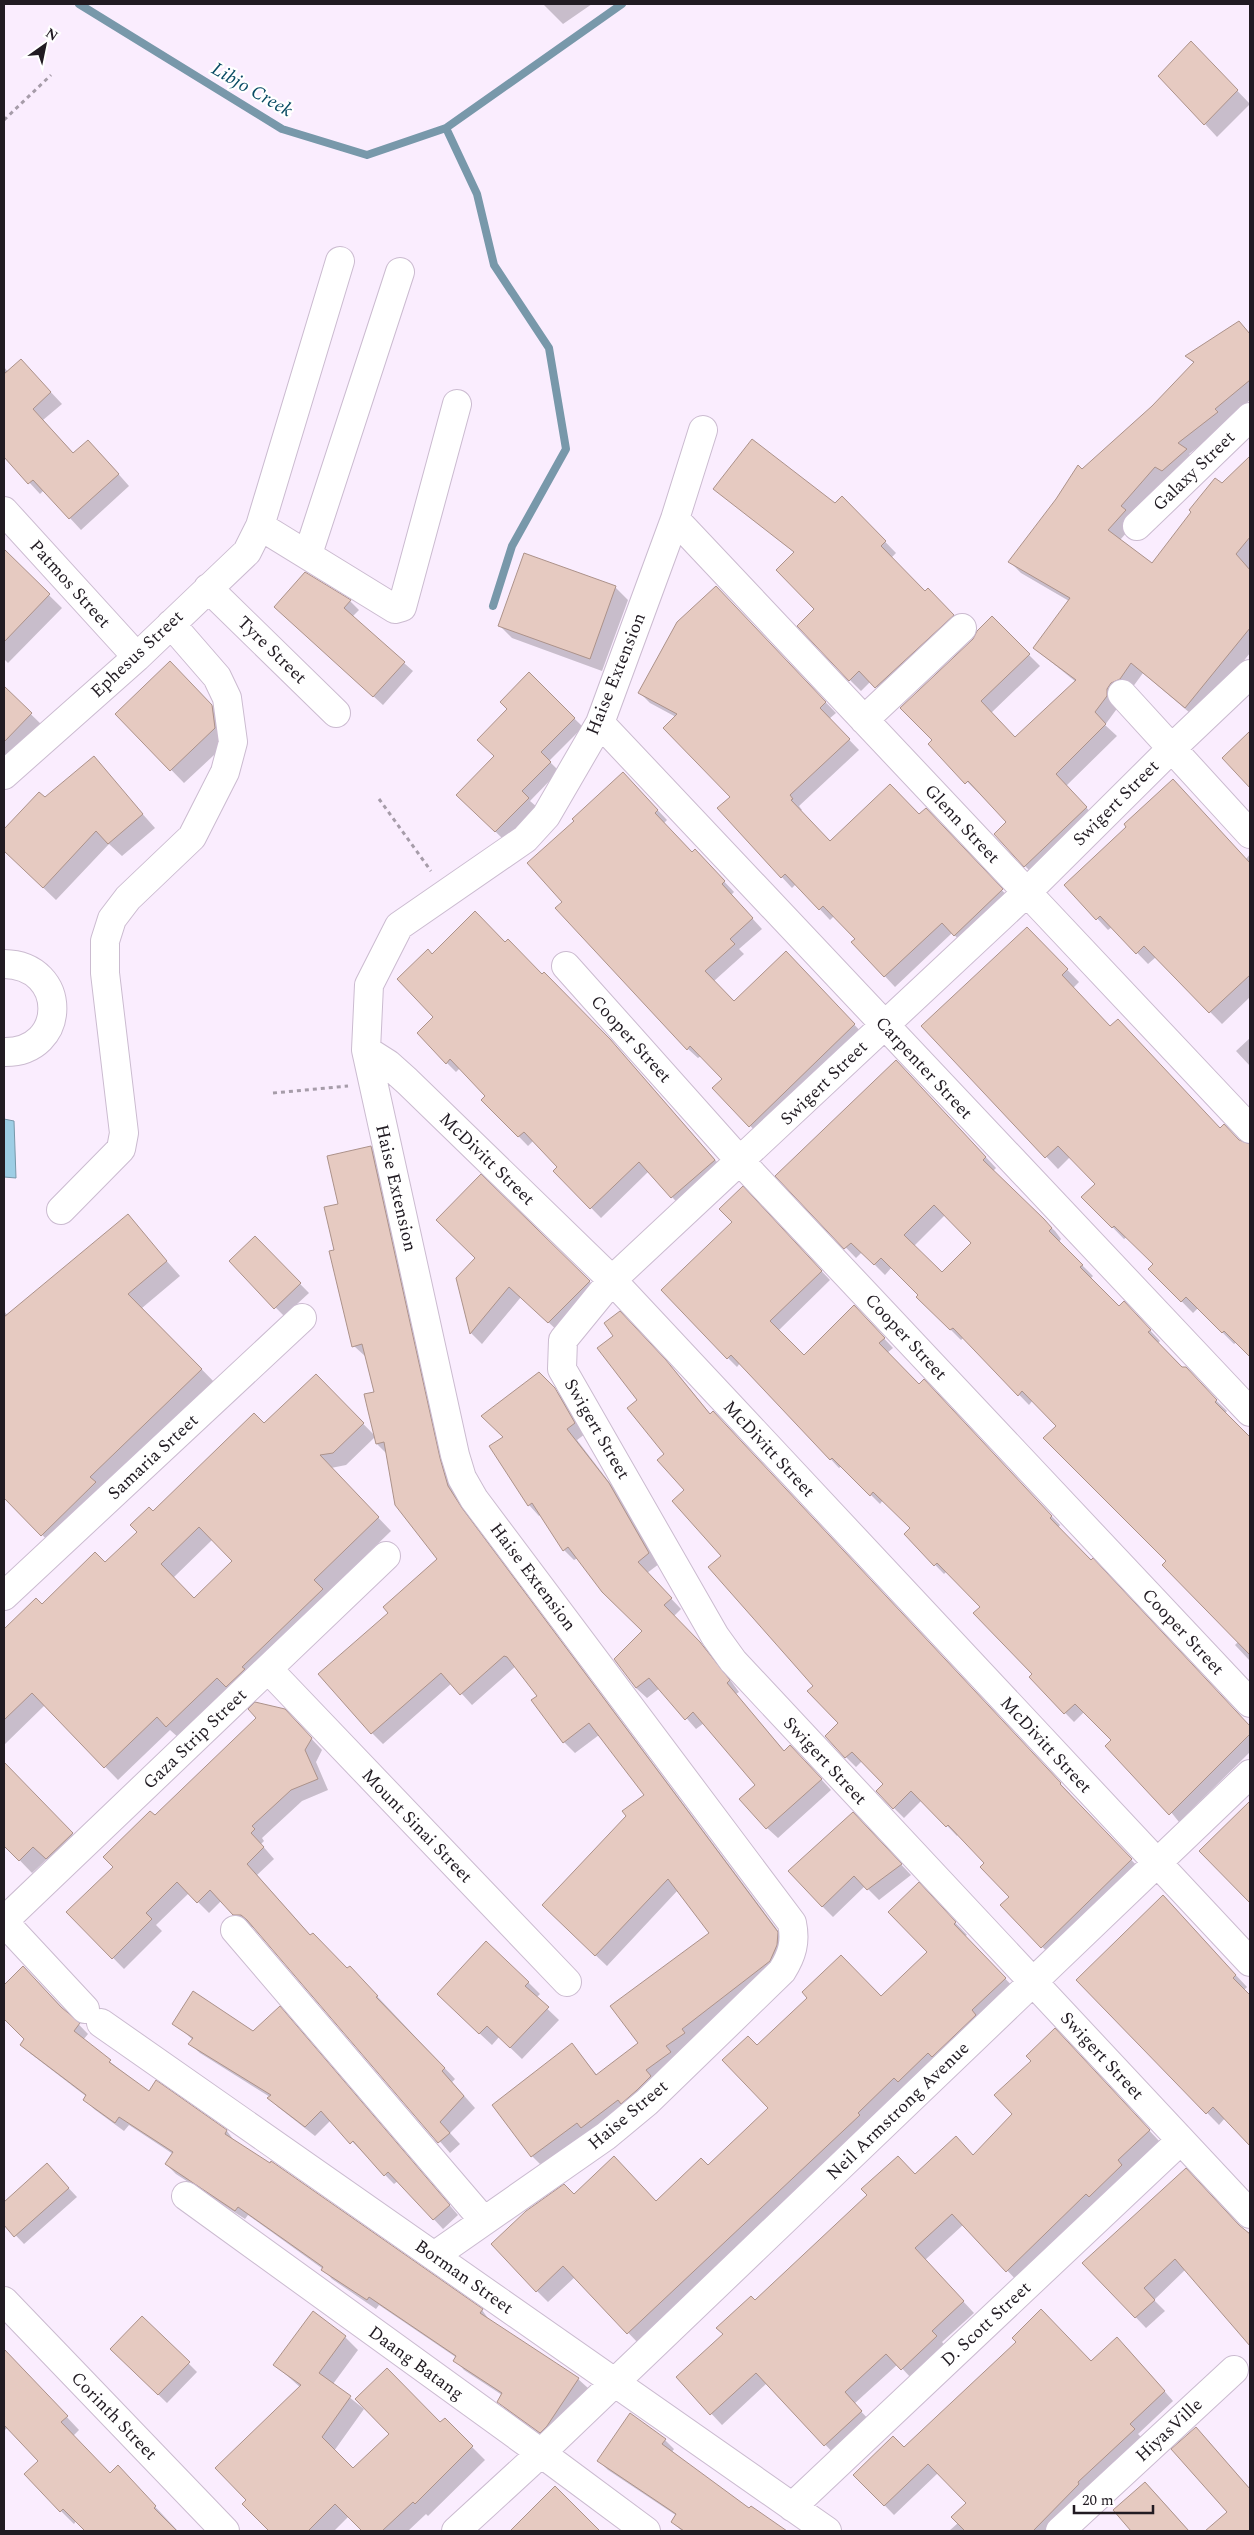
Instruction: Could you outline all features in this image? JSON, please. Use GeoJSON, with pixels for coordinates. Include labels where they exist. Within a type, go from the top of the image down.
{"type":"FeatureCollection","features":[{"type":"Feature","properties":{"kind":"street","name":"Ephesus Street"},"geometry":{"type":"LineString","coordinates":[[4,775],[137,657],[247,552],[260,526],[340,261]]}},
{"type":"Feature","properties":{"kind":"street"},"geometry":{"type":"LineString","coordinates":[[308,554],[400,272]]}},
{"type":"Feature","properties":{"kind":"street"},"geometry":{"type":"LineString","coordinates":[[260,526],[395,609],[402,607],[457,404]]}},
{"type":"Feature","properties":{"kind":"street","name":"Galaxy Street"},"geometry":{"type":"LineString","coordinates":[[1137,526],[1250,416]]}},
{"type":"Feature","properties":{"kind":"street","name":"Haise Extension"},"geometry":{"type":"LineString","coordinates":[[703,430],[675,518],[600,723],[546,816],[525,839],[399,926],[369,985],[366,1050],[462,1478],[474,1499],[792,1923],[794,1945]]}},
{"type":"Feature","properties":{"kind":"street","name":"Patmos Street"},"geometry":{"type":"LineString","coordinates":[[4,511],[137,657]]}},
{"type":"Feature","properties":{"kind":"street","name":"Glenn Street"},"geometry":{"type":"LineString","coordinates":[[675,518],[1250,1129]]}},
{"type":"Feature","properties":{"kind":"street","name":"Tyre Street"},"geometry":{"type":"LineString","coordinates":[[208,588],[336,713]]}},
{"type":"Feature","properties":{"kind":"street"},"geometry":{"type":"LineString","coordinates":[[61,1210],[121,1149],[124,1133],[105,973],[105,941],[112,919],[128,898],[192,836],[224,772],[233,742],[227,698],[217,677],[171,624]]}},
{"type":"Feature","properties":{"kind":"street"},"geometry":{"type":"LineString","coordinates":[[864,720],[962,628]]}},
{"type":"Feature","properties":{"kind":"street","name":"Swigert Street"},"geometry":{"type":"LineString","coordinates":[[1250,674],[1172,748],[1026,893],[741,1162],[612,1280],[563,1340],[562,1369],[715,1636],[733,1661],[1250,2214]]}},
{"type":"Feature","properties":{"kind":"street"},"geometry":{"type":"LineString","coordinates":[[1122,694],[1250,834]]}},
{"type":"Feature","properties":{"kind":"street","name":"Carpenter Street"},"geometry":{"type":"LineString","coordinates":[[600,723],[1250,1412]]}},
{"type":"Feature","properties":{"kind":"street"},"geometry":{"type":"LineString","coordinates":[[4,964],[16,964],[30,969],[41,978],[49,989],[52,1003],[50,1023],[39,1041],[27,1049],[4,1052]]}},
{"type":"Feature","properties":{"kind":"street","name":"Cooper Street"},"geometry":{"type":"LineString","coordinates":[[566,966],[741,1162],[1250,1703]]}},
{"type":"Feature","properties":{"kind":"street","name":"McDivitt Street"},"geometry":{"type":"LineString","coordinates":[[366,1050],[388,1064],[612,1280],[1157,1864]]}},
{"type":"Feature","properties":{"kind":"street","name":"Samaria Srteet"},"geometry":{"type":"LineString","coordinates":[[8,1583],[302,1318]]}},
{"type":"Feature","properties":{"kind":"street","name":"Gaza Strip Street"},"geometry":{"type":"LineString","coordinates":[[4,1922],[386,1556]]}},
{"type":"Feature","properties":{"kind":"street","name":"Mount Sinai Street"},"geometry":{"type":"LineString","coordinates":[[268,1669],[566,1982]]}},
{"type":"Feature","properties":{"kind":"street","name":"Neil Armstrong Avenue"},"geometry":{"type":"LineString","coordinates":[[456,2531],[541,2453],[1250,1774]]}},
{"type":"Feature","properties":{"kind":"street"},"geometry":{"type":"LineString","coordinates":[[1157,1864],[1250,1962]]}},
{"type":"Feature","properties":{"kind":"street","name":"Borman Street"},"geometry":{"type":"LineString","coordinates":[[4,1922],[93,2016],[827,2531]]}},
{"type":"Feature","properties":{"kind":"street"},"geometry":{"type":"LineString","coordinates":[[235,1930],[484,2221]]}},
{"type":"Feature","properties":{"kind":"street","name":"Haise Street"},"geometry":{"type":"LineString","coordinates":[[434,2256],[606,2136],[647,2102],[782,1971],[790,1959],[794,1945]]}},
{"type":"Feature","properties":{"kind":"street","name":"D. Scott Street"},"geometry":{"type":"LineString","coordinates":[[792,2507],[1180,2140]]}},
{"type":"Feature","properties":{"kind":"street","name":"Daang Batang"},"geometry":{"type":"LineString","coordinates":[[186,2196],[646,2531]]}},
{"type":"Feature","properties":{"kind":"street","name":"Corinth Street"},"geometry":{"type":"LineString","coordinates":[[4,2301],[225,2531]]}},
{"type":"Feature","properties":{"kind":"street","name":"HiyasVille"},"geometry":{"type":"LineString","coordinates":[[1060,2531],[1234,2370]]}},
{"type":"Feature","properties":{"kind":"path"},"geometry":{"type":"LineString","coordinates":[[4,120],[51,75]]}},
{"type":"Feature","properties":{"kind":"path"},"geometry":{"type":"LineString","coordinates":[[379,798],[447,894]]}},
{"type":"Feature","properties":{"kind":"path"},"geometry":{"type":"LineString","coordinates":[[273,1093],[354,1086],[366,1050]]}},
{"type":"Feature","properties":{"kind":"water"},"geometry":{"type":"Polygon","coordinates":[[[4,1119],[14,1121],[16,1178],[4,1177],[4,1119]]]}},
{"type":"Feature","properties":{"kind":"building"},"geometry":{"type":"Polygon","coordinates":[[[1191,41],[1238,90],[1204,125],[1158,76],[1191,41]]]}},
{"type":"Feature","properties":{"kind":"building"},"geometry":{"type":"Polygon","coordinates":[[[1239,321],[1250,334],[1250,380],[1215,409],[1218,412],[1178,443],[1187,449],[1162,471],[1155,467],[1121,506],[1126,510],[1108,530],[1152,563],[1191,512],[1189,510],[1215,478],[1222,483],[1250,456],[1250,537],[1236,554],[1250,570],[1250,628],[1185,708],[1131,663],[1120,679],[1111,683],[1107,689],[1107,696],[1095,712],[1106,724],[1056,774],[1087,807],[1024,867],[994,834],[1006,822],[968,781],[965,784],[928,744],[932,740],[900,708],[973,639],[977,631],[992,616],[1030,654],[981,701],[1015,737],[1076,680],[1033,648],[1070,598],[1008,562],[1056,499],[1078,465],[1082,469],[1152,406],[1194,362],[1185,356],[1239,321]]]}},
{"type":"Feature","properties":{"kind":"building"},"geometry":{"type":"Polygon","coordinates":[[[21,359],[51,392],[33,409],[73,453],[88,440],[119,474],[69,519],[33,480],[28,484],[4,457],[4,374],[21,359]]]}},
{"type":"Feature","properties":{"kind":"building"},"geometry":{"type":"Polygon","coordinates":[[[752,439],[835,503],[842,496],[886,541],[881,546],[925,591],[928,588],[954,615],[875,688],[859,671],[849,681],[797,626],[814,609],[776,570],[794,552],[713,489],[752,439]]]}},
{"type":"Feature","properties":{"kind":"building"},"geometry":{"type":"Polygon","coordinates":[[[4,549],[50,594],[4,642],[4,549]]]}},
{"type":"Feature","properties":{"kind":"building"},"geometry":{"type":"Polygon","coordinates":[[[524,553],[616,586],[590,659],[498,626],[524,553]]]}},
{"type":"Feature","properties":{"kind":"building"},"geometry":{"type":"Polygon","coordinates":[[[305,572],[351,600],[344,608],[405,662],[373,697],[274,607],[305,572]]]}},
{"type":"Feature","properties":{"kind":"building"},"geometry":{"type":"Polygon","coordinates":[[[716,586],[826,702],[820,708],[850,739],[790,795],[793,799],[791,800],[830,841],[890,784],[919,814],[926,808],[1003,889],[954,936],[942,923],[884,977],[851,942],[855,939],[823,906],[819,910],[785,874],[781,878],[717,808],[730,797],[663,728],[677,714],[638,693],[677,622],[716,586]]]}},
{"type":"Feature","properties":{"kind":"building"},"geometry":{"type":"Polygon","coordinates":[[[170,661],[212,705],[215,728],[170,771],[115,714],[170,661]]]}},
{"type":"Feature","properties":{"kind":"building"},"geometry":{"type":"Polygon","coordinates":[[[529,672],[575,718],[541,752],[551,762],[522,791],[529,798],[495,832],[456,795],[494,756],[477,740],[507,709],[500,702],[529,672]]]}},
{"type":"Feature","properties":{"kind":"building"},"geometry":{"type":"Polygon","coordinates":[[[4,686],[32,713],[4,742],[4,686]]]}},
{"type":"Feature","properties":{"kind":"building"},"geometry":{"type":"Polygon","coordinates":[[[1250,731],[1250,788],[1222,758],[1250,731]]]}},
{"type":"Feature","properties":{"kind":"building"},"geometry":{"type":"Polygon","coordinates":[[[94,756],[143,814],[108,844],[96,831],[43,888],[4,851],[4,829],[39,792],[45,797],[94,756]]]}},
{"type":"Feature","properties":{"kind":"building"},"geometry":{"type":"Polygon","coordinates":[[[623,772],[658,810],[655,813],[692,852],[695,849],[725,881],[722,884],[753,918],[730,939],[735,944],[705,971],[734,1001],[786,951],[855,1024],[749,1127],[712,1088],[722,1079],[690,1046],[687,1050],[555,908],[562,902],[527,863],[574,821],[572,819],[623,772]]]}},
{"type":"Feature","properties":{"kind":"building"},"geometry":{"type":"Polygon","coordinates":[[[1173,779],[1250,863],[1250,975],[1209,1013],[1144,946],[1136,954],[1100,916],[1096,920],[1064,885],[1126,827],[1124,824],[1173,779]]]}},
{"type":"Feature","properties":{"kind":"building"},"geometry":{"type":"Polygon","coordinates":[[[475,911],[505,942],[508,939],[542,974],[544,972],[610,1039],[715,1160],[671,1198],[639,1162],[590,1209],[553,1171],[557,1167],[524,1132],[518,1137],[481,1100],[485,1096],[450,1059],[446,1064],[417,1033],[433,1017],[397,979],[428,949],[432,954],[475,911]]]}},
{"type":"Feature","properties":{"kind":"building"},"geometry":{"type":"Polygon","coordinates":[[[1027,927],[1068,969],[1062,975],[1110,1026],[1118,1019],[1220,1128],[1224,1124],[1239,1140],[1250,1144],[1250,1357],[1224,1331],[1222,1333],[1186,1297],[1181,1302],[1148,1269],[1153,1264],[1114,1226],[1112,1228],[1081,1197],[1095,1184],[1058,1146],[1045,1158],[921,1026],[1027,927]]]}},
{"type":"Feature","properties":{"kind":"building"},"geometry":{"type":"Polygon","coordinates":[[[896,1060],[986,1157],[983,1160],[1052,1228],[1049,1231],[1083,1265],[1080,1267],[1119,1306],[1124,1301],[1151,1330],[1148,1332],[1182,1367],[1186,1367],[1217,1400],[1215,1402],[1250,1437],[1250,1655],[1162,1565],[1166,1561],[1043,1438],[1056,1426],[1022,1391],[1018,1396],[953,1328],[950,1330],[916,1297],[918,1295],[881,1258],[874,1265],[851,1243],[844,1249],[775,1176],[896,1060]],[[934,1205],[904,1235],[942,1272],[971,1243],[934,1205]]]}},
{"type":"Feature","properties":{"kind":"building"},"geometry":{"type":"Polygon","coordinates":[[[371,1146],[440,1458],[448,1486],[462,1508],[778,1932],[777,1945],[770,1961],[682,2029],[685,2033],[666,2046],[671,2052],[646,2070],[651,2076],[637,2090],[621,2104],[618,2100],[581,2128],[577,2123],[531,2157],[492,2105],[572,2043],[596,2075],[638,2043],[610,2006],[709,1933],[668,1879],[595,1956],[542,1905],[626,1816],[622,1811],[644,1795],[589,1723],[563,1743],[531,1700],[537,1696],[507,1657],[504,1656],[460,1695],[441,1673],[371,1734],[318,1674],[388,1613],[383,1607],[437,1559],[395,1505],[384,1442],[376,1444],[364,1394],[374,1392],[362,1344],[352,1347],[329,1251],[334,1250],[324,1207],[338,1204],[327,1156],[371,1146]]]}},
{"type":"Feature","properties":{"kind":"building"},"geometry":{"type":"Polygon","coordinates":[[[481,1174],[590,1281],[548,1323],[509,1287],[470,1334],[456,1278],[475,1258],[436,1220],[481,1174]]]}},
{"type":"Feature","properties":{"kind":"building"},"geometry":{"type":"Polygon","coordinates":[[[743,1186],[822,1271],[770,1321],[804,1355],[854,1305],[885,1338],[879,1343],[919,1384],[924,1379],[1052,1516],[1050,1518],[1091,1560],[1093,1558],[1250,1726],[1250,1734],[1169,1815],[1105,1746],[1111,1740],[1075,1704],[1064,1714],[1029,1677],[1032,1674],[973,1613],[980,1607],[937,1563],[934,1566],[904,1534],[910,1528],[873,1492],[870,1496],[832,1458],[830,1460],[731,1355],[727,1359],[661,1290],[732,1222],[719,1209],[743,1186]]]}},
{"type":"Feature","properties":{"kind":"building"},"geometry":{"type":"Polygon","coordinates":[[[128,1214],[167,1261],[128,1294],[202,1369],[90,1477],[96,1482],[41,1536],[4,1498],[4,1317],[128,1214]]]}},
{"type":"Feature","properties":{"kind":"building"},"geometry":{"type":"Polygon","coordinates":[[[255,1236],[301,1283],[274,1309],[229,1261],[255,1236]]]}},
{"type":"Feature","properties":{"kind":"building"},"geometry":{"type":"Polygon","coordinates":[[[620,1311],[666,1360],[710,1414],[713,1411],[1132,1859],[1041,1948],[1000,1905],[1009,1897],[980,1867],[984,1863],[948,1825],[946,1827],[911,1791],[893,1809],[876,1791],[883,1784],[852,1752],[845,1758],[825,1736],[838,1723],[807,1691],[813,1686],[708,1567],[721,1556],[672,1501],[684,1490],[657,1460],[664,1454],[627,1408],[637,1400],[597,1348],[613,1336],[604,1323],[620,1311]]]}},
{"type":"Feature","properties":{"kind":"building"},"geometry":{"type":"Polygon","coordinates":[[[539,1372],[555,1388],[575,1423],[567,1429],[609,1483],[649,1553],[638,1562],[672,1598],[664,1605],[700,1642],[730,1680],[727,1683],[784,1751],[790,1745],[822,1779],[766,1829],[739,1799],[755,1785],[693,1712],[685,1720],[649,1678],[636,1688],[614,1659],[642,1631],[602,1592],[568,1547],[563,1551],[532,1503],[528,1506],[489,1446],[503,1437],[481,1416],[539,1372]]]}},
{"type":"Feature","properties":{"kind":"building"},"geometry":{"type":"Polygon","coordinates":[[[316,1374],[364,1423],[333,1453],[320,1455],[379,1517],[314,1580],[323,1589],[242,1667],[245,1669],[226,1687],[217,1678],[166,1727],[157,1717],[104,1768],[32,1693],[4,1720],[4,1629],[36,1598],[42,1604],[95,1552],[105,1562],[137,1532],[130,1525],[149,1507],[153,1511],[254,1413],[264,1423],[316,1374]],[[199,1527],[161,1564],[194,1598],[232,1561],[199,1527]]]}},
{"type":"Feature","properties":{"kind":"building"},"geometry":{"type":"Polygon","coordinates":[[[255,1702],[285,1709],[312,1738],[305,1750],[318,1779],[291,1790],[252,1826],[255,1829],[251,1833],[264,1847],[247,1864],[310,1935],[313,1933],[347,1968],[350,1966],[378,1996],[376,1997],[445,2068],[442,2071],[464,2096],[440,2122],[450,2133],[438,2143],[247,1920],[241,1915],[233,1915],[210,1890],[197,1903],[177,1882],[146,1913],[152,1919],[112,1959],[66,1912],[113,1867],[103,1857],[150,1811],[155,1815],[256,1718],[248,1709],[255,1702]]]}},
{"type":"Feature","properties":{"kind":"building"},"geometry":{"type":"Polygon","coordinates":[[[4,1762],[73,1833],[46,1859],[33,1847],[19,1861],[4,1846],[4,1762]]]}},
{"type":"Feature","properties":{"kind":"building"},"geometry":{"type":"Polygon","coordinates":[[[1250,1801],[1250,1903],[1199,1851],[1250,1801]]]}},
{"type":"Feature","properties":{"kind":"building"},"geometry":{"type":"Polygon","coordinates":[[[853,1812],[902,1864],[867,1890],[854,1876],[822,1907],[788,1871],[853,1812]]]}},
{"type":"Feature","properties":{"kind":"building"},"geometry":{"type":"Polygon","coordinates":[[[919,1882],[956,1922],[954,1924],[1006,1978],[972,2010],[976,2015],[932,2057],[928,2053],[898,2082],[894,2078],[858,2113],[860,2115],[627,2334],[563,2266],[536,2292],[491,2244],[526,2211],[564,2184],[574,2194],[614,2156],[656,2201],[701,2158],[708,2165],[768,2108],[722,2060],[748,2036],[757,2045],[807,1998],[802,1992],[841,1955],[881,1996],[927,1952],[888,1912],[919,1882]]]}},
{"type":"Feature","properties":{"kind":"building"},"geometry":{"type":"Polygon","coordinates":[[[1163,1895],[1236,1975],[1233,1978],[1250,1995],[1250,2146],[1213,2107],[1206,2114],[1076,1980],[1163,1895]]]}},
{"type":"Feature","properties":{"kind":"building"},"geometry":{"type":"Polygon","coordinates":[[[486,1941],[529,1982],[525,1986],[549,2007],[510,2048],[487,2026],[479,2034],[437,1994],[486,1941]]]}},
{"type":"Feature","properties":{"kind":"building"},"geometry":{"type":"Polygon","coordinates":[[[23,1966],[61,2007],[80,2023],[74,2031],[111,2060],[109,2062],[149,2091],[156,2080],[227,2130],[225,2134],[270,2163],[271,2161],[483,2309],[480,2313],[579,2378],[547,2426],[540,2433],[497,2402],[502,2393],[453,2361],[456,2356],[369,2297],[367,2300],[321,2270],[323,2267],[238,2207],[235,2211],[165,2164],[173,2152],[119,2117],[115,2123],[83,2100],[86,2095],[20,2045],[24,2039],[4,2019],[4,1985],[23,1966]]]}},
{"type":"Feature","properties":{"kind":"building"},"geometry":{"type":"Polygon","coordinates":[[[193,1991],[253,2031],[280,2006],[450,2205],[433,2220],[388,2172],[384,2176],[353,2141],[350,2144],[321,2111],[305,2127],[267,2098],[271,2095],[188,2044],[193,2038],[172,2024],[193,1991]]]}},
{"type":"Feature","properties":{"kind":"building"},"geometry":{"type":"Polygon","coordinates":[[[1055,2028],[1150,2130],[1118,2160],[1122,2165],[1089,2197],[1086,2194],[1006,2272],[952,2214],[915,2248],[964,2301],[932,2331],[937,2336],[901,2370],[886,2354],[845,2392],[862,2411],[824,2446],[756,2373],[710,2415],[676,2377],[723,2334],[716,2328],[751,2296],[755,2300],[867,2195],[861,2189],[898,2156],[915,2174],[956,2136],[973,2155],[1012,2114],[994,2095],[1031,2061],[1026,2056],[1055,2028]]]}},
{"type":"Feature","properties":{"kind":"building"},"geometry":{"type":"Polygon","coordinates":[[[47,2163],[69,2188],[14,2237],[4,2225],[4,2202],[47,2163]]]}},
{"type":"Feature","properties":{"kind":"building"},"geometry":{"type":"Polygon","coordinates":[[[1186,2168],[1239,2225],[1250,2234],[1250,2346],[1175,2259],[1144,2288],[1155,2300],[1135,2318],[1082,2263],[1186,2168]]]}},
{"type":"Feature","properties":{"kind":"building"},"geometry":{"type":"Polygon","coordinates":[[[1041,2309],[1091,2361],[1117,2337],[1165,2391],[1130,2424],[1135,2429],[1078,2482],[1079,2484],[1033,2531],[965,2531],[951,2517],[966,2503],[928,2464],[884,2506],[853,2475],[893,2436],[904,2447],[1016,2342],[1012,2338],[1041,2309]]]}},
{"type":"Feature","properties":{"kind":"building"},"geometry":{"type":"Polygon","coordinates":[[[313,2311],[346,2336],[319,2373],[351,2396],[322,2437],[353,2468],[389,2434],[355,2399],[387,2368],[440,2422],[445,2418],[473,2446],[415,2504],[413,2502],[382,2531],[362,2531],[335,2504],[308,2531],[269,2531],[242,2504],[246,2500],[215,2468],[301,2385],[273,2365],[313,2311]]]}},
{"type":"Feature","properties":{"kind":"building"},"geometry":{"type":"Polygon","coordinates":[[[142,2316],[190,2362],[158,2395],[110,2349],[142,2316]]]}},
{"type":"Feature","properties":{"kind":"building"},"geometry":{"type":"Polygon","coordinates":[[[4,2349],[68,2416],[61,2422],[110,2473],[118,2465],[156,2506],[154,2508],[177,2531],[85,2531],[63,2509],[60,2512],[24,2474],[38,2461],[4,2425],[4,2349]]]}},
{"type":"Feature","properties":{"kind":"building"},"geometry":{"type":"Polygon","coordinates":[[[630,2413],[666,2439],[662,2444],[749,2508],[751,2506],[787,2531],[684,2531],[671,2522],[676,2514],[597,2461],[630,2413]]]}},
{"type":"Feature","properties":{"kind":"building"},"geometry":{"type":"Polygon","coordinates":[[[1196,2427],[1250,2489],[1250,2531],[1205,2531],[1227,2512],[1171,2449],[1196,2427]]]}},
{"type":"Feature","properties":{"kind":"building"},"geometry":{"type":"Polygon","coordinates":[[[1145,2482],[1189,2531],[1131,2531],[1113,2510],[1145,2482]]]}},
{"type":"Feature","properties":{"kind":"building"},"geometry":{"type":"Polygon","coordinates":[[[555,2486],[600,2531],[510,2531],[555,2486]]]}},
{"type":"Feature","properties":{"kind":"waterway","name":"Libjo Creek"},"geometry":{"type":"LineString","coordinates":[[79,4],[282,129],[367,155],[446,128],[622,4]]}},
{"type":"Feature","properties":{"kind":"waterway"},"geometry":{"type":"LineString","coordinates":[[446,128],[477,194],[494,265],[549,348],[566,449],[512,546],[493,606]]}}]}
